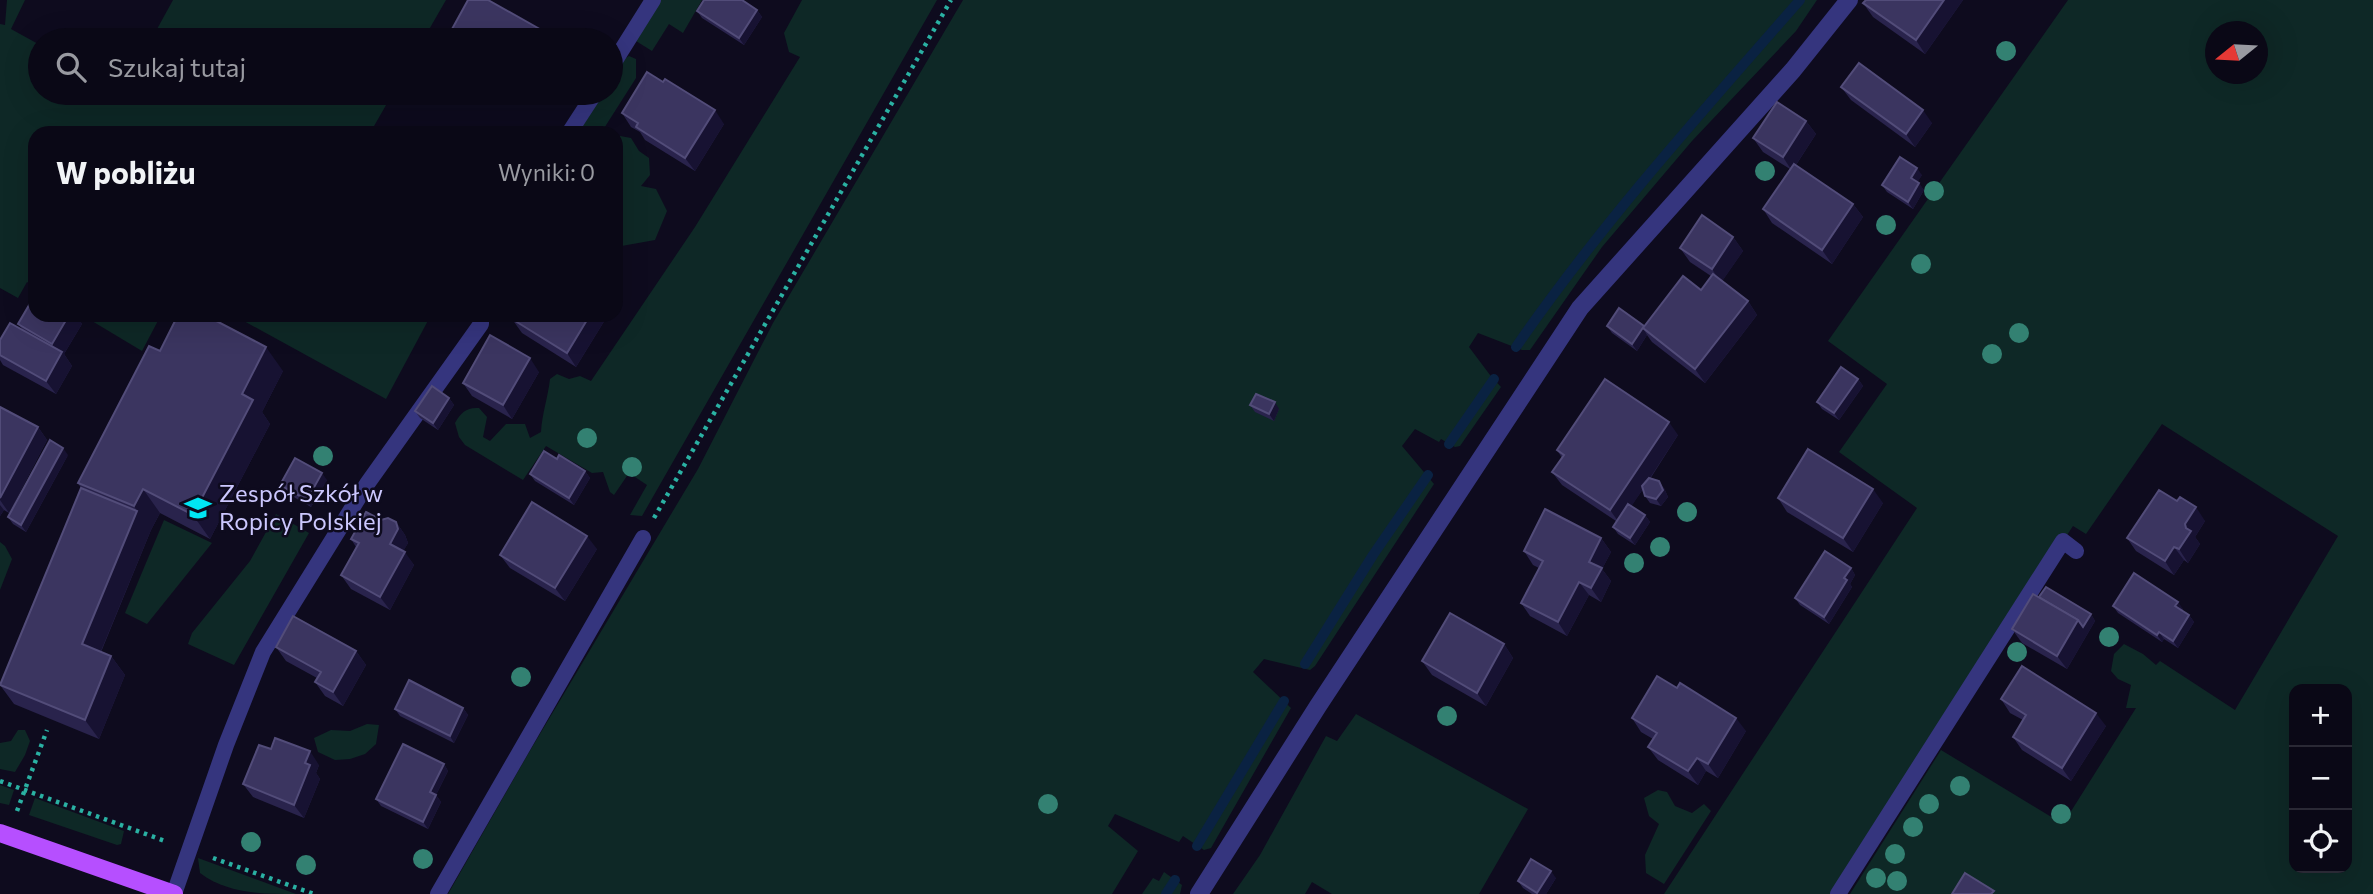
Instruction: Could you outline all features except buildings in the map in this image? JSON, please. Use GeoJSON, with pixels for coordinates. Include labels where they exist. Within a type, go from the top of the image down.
{"type":"FeatureCollection","features":[{"type":"Feature","properties":{"kind":"main road"},"geometry":{"type":"LineString","coordinates":[[4,834],[174,894]]}},
{"type":"Feature","properties":{"kind":"street"},"geometry":{"type":"LineString","coordinates":[[1199,894],[1326,694],[1580,308],[1793,70],[1849,0]]}},
{"type":"Feature","properties":{"kind":"lane"},"geometry":{"type":"LineString","coordinates":[[623,48],[653,0]]}},
{"type":"Feature","properties":{"kind":"lane"},"geometry":{"type":"LineString","coordinates":[[573,126],[586,105]]}},
{"type":"Feature","properties":{"kind":"lane"},"geometry":{"type":"LineString","coordinates":[[174,894],[226,745],[263,652],[367,484],[481,322]]}},
{"type":"Feature","properties":{"kind":"lane"},"geometry":{"type":"LineString","coordinates":[[438,894],[643,538]]}},
{"type":"Feature","properties":{"kind":"lane"},"geometry":{"type":"LineString","coordinates":[[1838,894],[2063,541],[2076,551]]}},
{"type":"Feature","properties":{"kind":"path"},"geometry":{"type":"LineString","coordinates":[[643,538],[951,0]]}},
{"type":"Feature","properties":{"kind":"path"},"geometry":{"type":"LineString","coordinates":[[4,834],[47,730]]}},
{"type":"Feature","properties":{"kind":"path"},"geometry":{"type":"LineString","coordinates":[[0,781],[314,894]]}},
{"type":"Feature","properties":{"kind":"green space"},"geometry":{"type":"Polygon","coordinates":[[[7,0],[25,0],[11,29],[28,38],[28,105],[386,105],[374,126],[28,126],[28,283],[18,298],[0,288],[0,24],[5,25],[7,0]]]}},
{"type":"Feature","properties":{"kind":"green space"},"geometry":{"type":"Polygon","coordinates":[[[173,0],[446,0],[430,28],[158,28],[173,0]]]}},
{"type":"Feature","properties":{"kind":"green space"},"geometry":{"type":"Polygon","coordinates":[[[661,0],[702,0],[683,33],[669,24],[652,51],[636,41],[661,0]]]}},
{"type":"Feature","properties":{"kind":"green space"},"geometry":{"type":"Polygon","coordinates":[[[802,0],[937,0],[642,516],[630,515],[647,485],[629,473],[614,495],[610,492],[603,472],[592,473],[546,446],[523,480],[465,445],[459,437],[455,423],[468,409],[479,408],[487,417],[483,437],[490,441],[506,424],[525,424],[530,438],[541,432],[550,379],[557,374],[569,379],[580,376],[591,381],[695,227],[800,57],[789,52],[784,33],[802,0]]]}},
{"type":"Feature","properties":{"kind":"green space"},"geometry":{"type":"Polygon","coordinates":[[[963,0],[1817,0],[1796,31],[1692,141],[1602,247],[1530,350],[1522,350],[1478,333],[1469,347],[1501,387],[1460,446],[1455,447],[1441,439],[1439,442],[1415,429],[1402,446],[1434,484],[1315,666],[1310,670],[1264,659],[1253,672],[1291,708],[1211,848],[1204,850],[1183,836],[1179,842],[1115,814],[1108,826],[1138,851],[1112,894],[448,894],[698,469],[773,323],[963,0]]]}},
{"type":"Feature","properties":{"kind":"green space"},"geometry":{"type":"Polygon","coordinates":[[[2068,0],[2373,0],[2373,894],[1850,894],[1941,750],[2063,824],[2136,708],[2126,708],[2131,685],[2118,679],[2111,671],[2114,654],[2124,644],[2156,665],[2160,661],[2235,710],[2338,536],[2162,424],[2086,534],[2073,526],[1830,894],[1664,894],[1917,508],[1839,452],[1887,384],[1828,341],[2068,0]]]}},
{"type":"Feature","properties":{"kind":"green space"},"geometry":{"type":"Polygon","coordinates":[[[629,56],[636,59],[636,78],[623,98],[623,60],[629,56]]]}},
{"type":"Feature","properties":{"kind":"green space"},"geometry":{"type":"Polygon","coordinates":[[[592,105],[619,105],[605,126],[579,126],[592,105]]]}},
{"type":"Feature","properties":{"kind":"green space"},"geometry":{"type":"Polygon","coordinates":[[[623,137],[631,138],[639,151],[649,158],[650,175],[641,186],[656,189],[667,211],[655,240],[623,246],[623,137]]]}},
{"type":"Feature","properties":{"kind":"green space"},"geometry":{"type":"Polygon","coordinates":[[[94,322],[157,322],[142,351],[94,322]]]}},
{"type":"Feature","properties":{"kind":"green space"},"geometry":{"type":"Polygon","coordinates":[[[246,322],[427,322],[386,399],[246,322]]]}},
{"type":"Feature","properties":{"kind":"green space"},"geometry":{"type":"Polygon","coordinates":[[[276,514],[309,533],[234,665],[188,644],[192,633],[250,561],[276,514]]]}},
{"type":"Feature","properties":{"kind":"green space"},"geometry":{"type":"Polygon","coordinates":[[[164,520],[212,543],[147,624],[125,613],[164,520]]]}},
{"type":"Feature","properties":{"kind":"green space"},"geometry":{"type":"Polygon","coordinates":[[[0,542],[12,559],[0,590],[0,542]]]}},
{"type":"Feature","properties":{"kind":"green space"},"geometry":{"type":"Polygon","coordinates":[[[1356,714],[1528,809],[1479,894],[1332,894],[1312,882],[1305,894],[1233,894],[1260,855],[1326,736],[1337,741],[1356,714]]]}},
{"type":"Feature","properties":{"kind":"green space"},"geometry":{"type":"Polygon","coordinates":[[[367,724],[379,725],[376,744],[365,754],[335,760],[318,752],[314,738],[331,730],[350,731],[367,724]]]}},
{"type":"Feature","properties":{"kind":"green space"},"geometry":{"type":"Polygon","coordinates":[[[18,730],[25,730],[30,741],[25,755],[15,772],[0,769],[0,743],[11,741],[18,730]]]}},
{"type":"Feature","properties":{"kind":"green space"},"geometry":{"type":"Polygon","coordinates":[[[0,785],[14,790],[9,805],[0,803],[0,785]]]}},
{"type":"Feature","properties":{"kind":"green space"},"geometry":{"type":"Polygon","coordinates":[[[1658,790],[1667,792],[1675,806],[1692,813],[1704,804],[1711,811],[1664,884],[1646,873],[1645,855],[1659,824],[1649,816],[1644,798],[1658,790]]]}},
{"type":"Feature","properties":{"kind":"green space"},"geometry":{"type":"Polygon","coordinates":[[[35,798],[124,831],[121,844],[117,845],[29,815],[35,798]]]}},
{"type":"Feature","properties":{"kind":"green space"},"geometry":{"type":"Polygon","coordinates":[[[198,858],[296,894],[258,893],[222,885],[200,873],[198,858]]]}},
{"type":"Feature","properties":{"kind":"green space"},"geometry":{"type":"Polygon","coordinates":[[[1164,872],[1182,885],[1180,894],[1142,894],[1153,878],[1159,881],[1164,872]]]}},
{"type":"Feature","properties":{"kind":"waterway"},"geometry":{"type":"LineString","coordinates":[[1516,347],[1617,213],[1800,0]]}},
{"type":"Feature","properties":{"kind":"waterway"},"geometry":{"type":"LineString","coordinates":[[1449,444],[1494,379]]}},
{"type":"Feature","properties":{"kind":"waterway"},"geometry":{"type":"LineString","coordinates":[[1305,664],[1373,555],[1428,475]]}},
{"type":"Feature","properties":{"kind":"waterway"},"geometry":{"type":"LineString","coordinates":[[1197,846],[1284,701]]}},
{"type":"Feature","properties":{"kind":"waterway"},"geometry":{"type":"LineString","coordinates":[[1166,894],[1175,880]]}},
{"type":"Feature","properties":{"kind":"place","name":"Zespół Szkół w Ropicy Polskiej"},"geometry":{"type":"Point","coordinates":[198,508]}}]}
